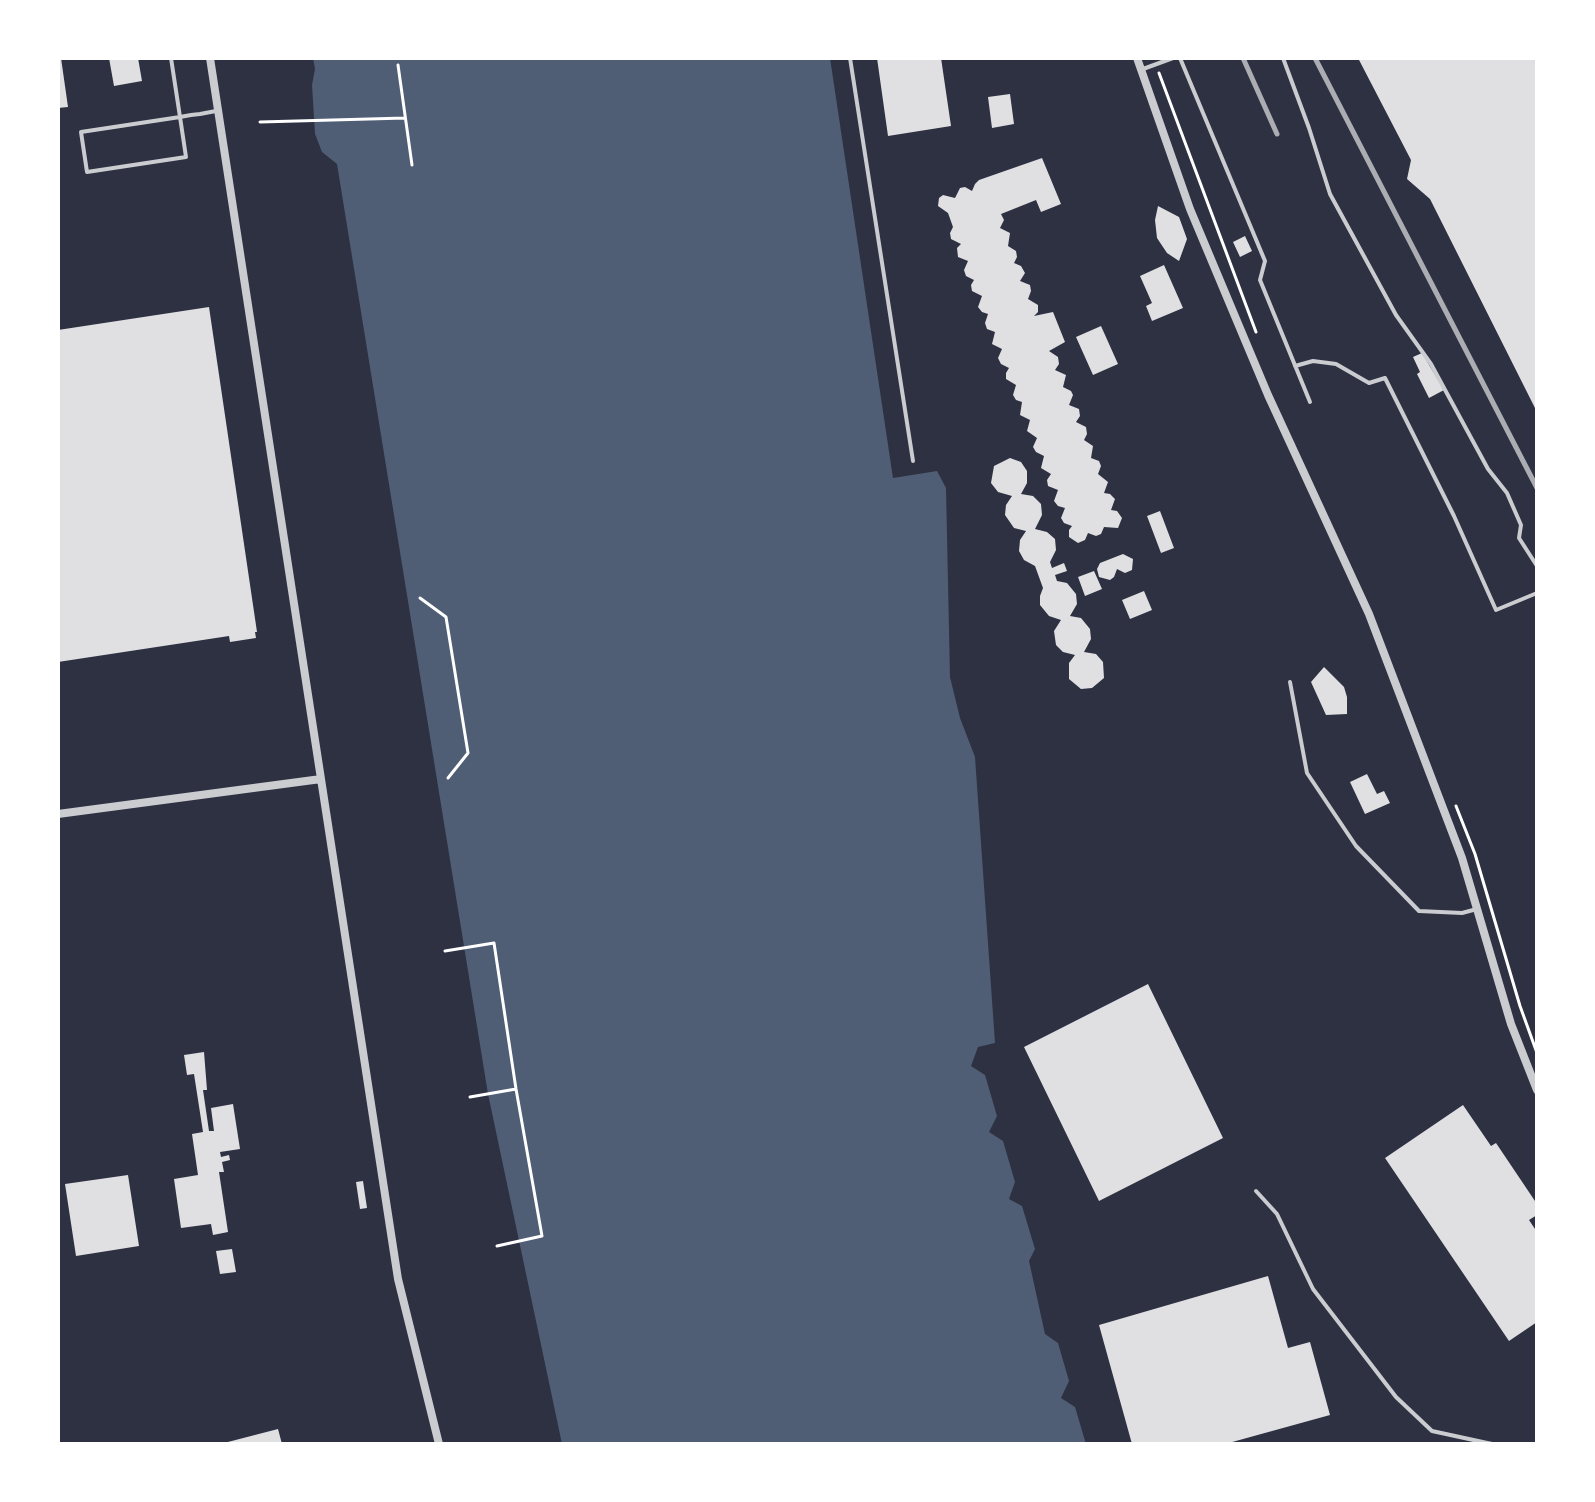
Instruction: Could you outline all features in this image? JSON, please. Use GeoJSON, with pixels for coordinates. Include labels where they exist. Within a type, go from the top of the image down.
{"type":"FeatureCollection","features":[{"type":"Feature","properties":{"kind":"street"},"geometry":{"type":"LineString","coordinates":[[210,58],[398,1279],[439,1444]]}},
{"type":"Feature","properties":{"kind":"street"},"geometry":{"type":"LineString","coordinates":[[1137,58],[1190,209],[1268,395],[1369,614],[1462,858],[1511,1024],[1537,1090]]}},
{"type":"Feature","properties":{"kind":"street"},"geometry":{"type":"LineString","coordinates":[[58,814],[321,779]]}},
{"type":"Feature","properties":{"kind":"lane"},"geometry":{"type":"LineString","coordinates":[[171,58],[180,117],[186,157],[87,172],[81,132],[180,117],[219,111]]}},
{"type":"Feature","properties":{"kind":"lane"},"geometry":{"type":"LineString","coordinates":[[850,58],[913,461]]}},
{"type":"Feature","properties":{"kind":"lane"},"geometry":{"type":"LineString","coordinates":[[1141,70],[1173,58]]}},
{"type":"Feature","properties":{"kind":"lane"},"geometry":{"type":"LineString","coordinates":[[1180,58],[1265,261],[1260,280],[1310,402]]}},
{"type":"Feature","properties":{"kind":"lane"},"geometry":{"type":"LineString","coordinates":[[1283,58],[1330,194],[1396,315],[1431,364],[1488,469],[1507,493],[1521,525],[1519,538],[1537,566]]}},
{"type":"Feature","properties":{"kind":"lane"},"geometry":{"type":"LineString","coordinates":[[1295,366],[1313,361],[1331,363],[1369,383],[1385,378],[1449,506],[1496,610],[1537,593]]}},
{"type":"Feature","properties":{"kind":"lane"},"geometry":{"type":"LineString","coordinates":[[1290,682],[1307,773],[1356,846],[1419,911],[1462,913],[1477,909]]}},
{"type":"Feature","properties":{"kind":"lane"},"geometry":{"type":"LineString","coordinates":[[1256,1191],[1277,1214],[1313,1289],[1396,1397],[1432,1431],[1492,1444]]}},
{"type":"Feature","properties":{"kind":"path"},"geometry":{"type":"LineString","coordinates":[[398,65],[412,165]]}},
{"type":"Feature","properties":{"kind":"path"},"geometry":{"type":"LineString","coordinates":[[260,122],[405,118]]}},
{"type":"Feature","properties":{"kind":"path"},"geometry":{"type":"LineString","coordinates":[[420,598],[446,617],[468,753],[448,778]]}},
{"type":"Feature","properties":{"kind":"path"},"geometry":{"type":"LineString","coordinates":[[445,951],[494,943],[542,1236],[497,1246]]}},
{"type":"Feature","properties":{"kind":"path"},"geometry":{"type":"LineString","coordinates":[[470,1097],[516,1089]]}},
{"type":"Feature","properties":{"kind":"water"},"geometry":{"type":"Polygon","coordinates":[[[313,58],[830,58],[893,478],[937,471],[946,488],[950,677],[960,718],[975,757],[995,1043],[978,1047],[971,1066],[985,1075],[997,1116],[989,1132],[1003,1141],[1015,1182],[1009,1199],[1022,1206],[1035,1249],[1029,1261],[1045,1334],[1058,1343],[1069,1381],[1061,1398],[1075,1407],[1086,1444],[562,1444],[488,1094],[337,164],[322,152],[315,134],[313,58]]]}},
{"type":"Feature","properties":{"kind":"building"},"geometry":{"type":"Polygon","coordinates":[[[58,58],[61,58],[68,107],[58,108],[58,58]]]}},
{"type":"Feature","properties":{"kind":"building"},"geometry":{"type":"Polygon","coordinates":[[[109,58],[138,58],[142,81],[114,86],[109,58]]]}},
{"type":"Feature","properties":{"kind":"building"},"geometry":{"type":"Polygon","coordinates":[[[877,58],[941,58],[951,126],[888,136],[877,58]]]}},
{"type":"Feature","properties":{"kind":"building"},"geometry":{"type":"Polygon","coordinates":[[[1358,58],[1537,58],[1537,412],[1430,199],[1407,179],[1411,160],[1358,58]]]}},
{"type":"Feature","properties":{"kind":"building"},"geometry":{"type":"Polygon","coordinates":[[[1010,94],[1014,124],[992,128],[988,97],[1010,94]]]}},
{"type":"Feature","properties":{"kind":"building"},"geometry":{"type":"Polygon","coordinates":[[[1042,158],[1061,204],[1041,212],[1036,200],[1001,214],[1004,220],[1000,228],[1010,233],[1008,246],[1016,251],[1017,257],[1014,263],[1021,266],[1025,273],[1020,281],[1030,285],[1028,299],[1038,305],[1034,316],[1053,312],[1065,342],[1049,351],[1058,357],[1059,364],[1055,370],[1066,375],[1063,387],[1073,395],[1069,405],[1079,409],[1080,416],[1076,422],[1086,427],[1084,440],[1093,446],[1091,458],[1099,461],[1098,474],[1108,482],[1104,493],[1115,499],[1111,510],[1117,511],[1122,518],[1118,528],[1104,527],[1101,534],[1096,536],[1088,533],[1085,540],[1078,543],[1069,537],[1072,526],[1061,518],[1065,508],[1054,501],[1058,490],[1048,486],[1047,480],[1051,474],[1041,468],[1044,456],[1033,447],[1037,438],[1027,431],[1030,420],[1020,415],[1022,402],[1013,395],[1016,385],[1006,379],[1009,368],[1001,364],[998,358],[1002,349],[992,344],[995,332],[987,329],[988,314],[978,307],[982,296],[972,291],[974,280],[966,276],[964,270],[968,261],[958,257],[957,248],[961,244],[951,239],[953,227],[948,213],[938,206],[939,198],[943,195],[955,198],[960,188],[972,191],[979,180],[1042,158]]]}},
{"type":"Feature","properties":{"kind":"building"},"geometry":{"type":"Polygon","coordinates":[[[1158,206],[1179,217],[1187,239],[1179,261],[1167,253],[1157,238],[1155,220],[1158,206]]]}},
{"type":"Feature","properties":{"kind":"building"},"geometry":{"type":"Polygon","coordinates":[[[1245,236],[1252,251],[1240,257],[1233,242],[1245,236]]]}},
{"type":"Feature","properties":{"kind":"building"},"geometry":{"type":"Polygon","coordinates":[[[1164,265],[1183,308],[1152,321],[1146,306],[1152,303],[1140,276],[1164,265]]]}},
{"type":"Feature","properties":{"kind":"building"},"geometry":{"type":"Polygon","coordinates":[[[209,307],[256,638],[230,642],[229,636],[58,662],[58,330],[209,307]]]}},
{"type":"Feature","properties":{"kind":"building"},"geometry":{"type":"Polygon","coordinates":[[[1101,326],[1118,364],[1093,375],[1076,337],[1101,326]]]}},
{"type":"Feature","properties":{"kind":"building"},"geometry":{"type":"Polygon","coordinates":[[[1422,353],[1444,390],[1429,398],[1417,374],[1420,372],[1413,357],[1422,353]]]}},
{"type":"Feature","properties":{"kind":"building"},"geometry":{"type":"Polygon","coordinates":[[[1010,458],[1021,462],[1027,471],[1027,483],[1021,494],[1033,496],[1041,504],[1042,515],[1035,529],[1047,532],[1055,539],[1056,550],[1050,562],[1052,568],[1064,563],[1067,571],[1055,575],[1057,581],[1067,583],[1076,594],[1077,604],[1070,616],[1081,618],[1090,629],[1091,639],[1084,652],[1096,654],[1103,662],[1104,678],[1092,688],[1081,689],[1069,679],[1069,663],[1075,655],[1063,652],[1056,645],[1054,631],[1061,620],[1049,616],[1040,605],[1043,588],[1035,566],[1024,560],[1019,551],[1020,540],[1026,531],[1014,528],[1005,515],[1006,505],[1012,496],[998,492],[991,483],[994,466],[1010,458]]]}},
{"type":"Feature","properties":{"kind":"building"},"geometry":{"type":"Polygon","coordinates":[[[1160,511],[1174,548],[1161,553],[1147,516],[1160,511]]]}},
{"type":"Feature","properties":{"kind":"building"},"geometry":{"type":"Polygon","coordinates":[[[1123,554],[1133,559],[1132,570],[1125,573],[1117,569],[1110,580],[1099,577],[1097,569],[1100,563],[1123,554]]]}},
{"type":"Feature","properties":{"kind":"building"},"geometry":{"type":"Polygon","coordinates":[[[1094,571],[1102,589],[1085,596],[1078,577],[1094,571]]]}},
{"type":"Feature","properties":{"kind":"building"},"geometry":{"type":"Polygon","coordinates":[[[1144,591],[1152,610],[1130,619],[1122,600],[1144,591]]]}},
{"type":"Feature","properties":{"kind":"building"},"geometry":{"type":"Polygon","coordinates":[[[1324,667],[1344,687],[1347,714],[1326,715],[1311,682],[1324,667]]]}},
{"type":"Feature","properties":{"kind":"building"},"geometry":{"type":"Polygon","coordinates":[[[1367,774],[1377,794],[1384,791],[1390,803],[1365,814],[1350,782],[1367,774]]]}},
{"type":"Feature","properties":{"kind":"building"},"geometry":{"type":"Polygon","coordinates":[[[1148,984],[1223,1138],[1099,1201],[1024,1047],[1148,984]]]}},
{"type":"Feature","properties":{"kind":"building"},"geometry":{"type":"Polygon","coordinates":[[[204,1052],[207,1090],[203,1090],[209,1131],[214,1131],[211,1108],[233,1104],[240,1149],[220,1152],[221,1157],[229,1155],[230,1160],[222,1162],[224,1172],[219,1172],[228,1232],[213,1235],[211,1224],[181,1228],[174,1179],[198,1175],[192,1134],[203,1132],[194,1074],[187,1075],[184,1055],[204,1052]]]}},
{"type":"Feature","properties":{"kind":"building"},"geometry":{"type":"Polygon","coordinates":[[[1463,1105],[1491,1146],[1496,1143],[1537,1204],[1537,1215],[1529,1220],[1537,1232],[1537,1322],[1509,1341],[1385,1158],[1463,1105]]]}},
{"type":"Feature","properties":{"kind":"building"},"geometry":{"type":"Polygon","coordinates":[[[128,1175],[139,1246],[76,1256],[65,1184],[128,1175]]]}},
{"type":"Feature","properties":{"kind":"building"},"geometry":{"type":"Polygon","coordinates":[[[363,1181],[367,1208],[360,1209],[356,1182],[363,1181]]]}},
{"type":"Feature","properties":{"kind":"building"},"geometry":{"type":"Polygon","coordinates":[[[232,1249],[236,1272],[220,1274],[216,1251],[232,1249]]]}},
{"type":"Feature","properties":{"kind":"building"},"geometry":{"type":"Polygon","coordinates":[[[1268,1276],[1288,1348],[1310,1342],[1330,1415],[1225,1444],[1132,1444],[1099,1325],[1268,1276]]]}},
{"type":"Feature","properties":{"kind":"building"},"geometry":{"type":"Polygon","coordinates":[[[278,1429],[282,1444],[224,1444],[224,1443],[278,1429]]]}},
{"type":"Feature","properties":{"kind":"railway"},"geometry":{"type":"LineString","coordinates":[[1243,58],[1277,134]]}},
{"type":"Feature","properties":{"kind":"railway"},"geometry":{"type":"LineString","coordinates":[[1315,58],[1537,488]]}}]}
